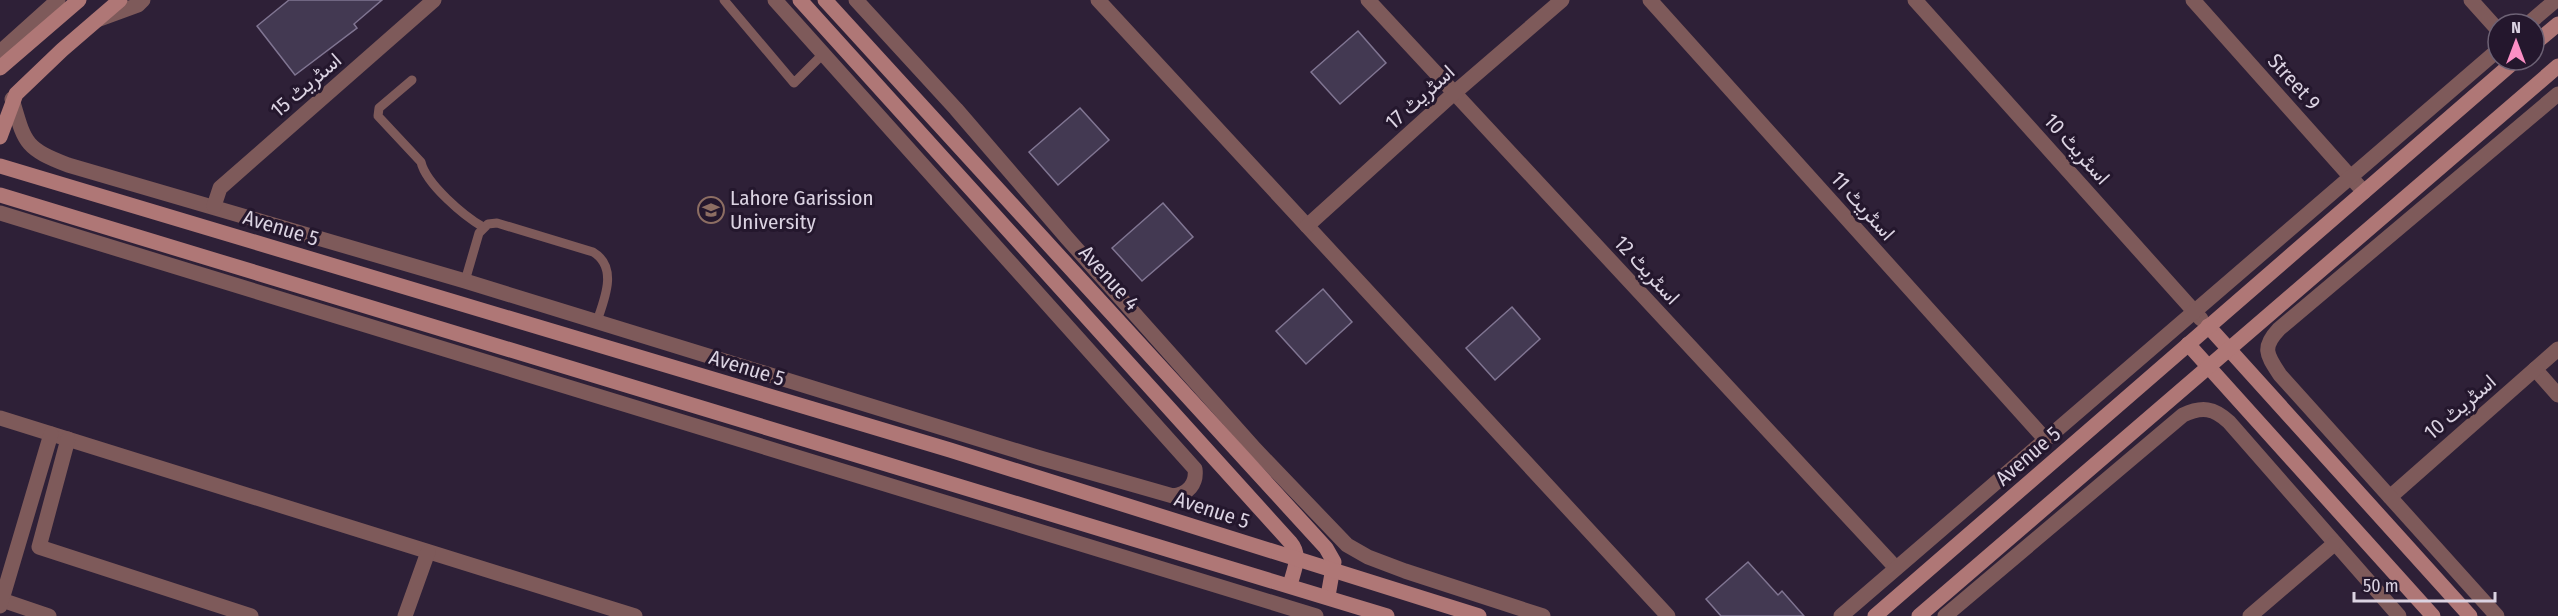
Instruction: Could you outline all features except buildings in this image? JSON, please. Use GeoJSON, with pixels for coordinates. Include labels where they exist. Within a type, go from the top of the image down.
{"type":"FeatureCollection","features":[{"type":"Feature","properties":{"kind":"main road"},"geometry":{"type":"LineString","coordinates":[[2,58],[79,0]]}},
{"type":"Feature","properties":{"kind":"main road"},"geometry":{"type":"LineString","coordinates":[[0,137],[12,99],[45,65],[120,0]]}},
{"type":"Feature","properties":{"kind":"main road","name":"Avenue 4"},"geometry":{"type":"LineString","coordinates":[[800,0],[1290,542],[1296,549],[1297,559]]}},
{"type":"Feature","properties":{"kind":"main road","name":"Avenue 4"},"geometry":{"type":"LineString","coordinates":[[825,0],[1326,548],[1332,555],[1334,569]]}},
{"type":"Feature","properties":{"kind":"main road"},"geometry":{"type":"LineString","coordinates":[[2546,34],[2558,24]]}},
{"type":"Feature","properties":{"kind":"main road"},"geometry":{"type":"LineString","coordinates":[[1919,616],[2558,66]]}},
{"type":"Feature","properties":{"kind":"main road","name":"Avenue 5"},"geometry":{"type":"LineString","coordinates":[[1875,616],[2502,72]]}},
{"type":"Feature","properties":{"kind":"main road","name":"Avenue 5"},"geometry":{"type":"LineString","coordinates":[[0,166],[950,450],[1479,616]]}},
{"type":"Feature","properties":{"kind":"main road"},"geometry":{"type":"LineString","coordinates":[[0,195],[1328,596],[1387,616]]}},
{"type":"Feature","properties":{"kind":"main road"},"geometry":{"type":"LineString","coordinates":[[2208,326],[2470,616]]}},
{"type":"Feature","properties":{"kind":"main road"},"geometry":{"type":"LineString","coordinates":[[2188,344],[2433,616]]}},
{"type":"Feature","properties":{"kind":"main road"},"geometry":{"type":"LineString","coordinates":[[1290,585],[1297,559]]}},
{"type":"Feature","properties":{"kind":"main road"},"geometry":{"type":"LineString","coordinates":[[1328,596],[1334,569]]}},
{"type":"Feature","properties":{"kind":"street"},"geometry":{"type":"LineString","coordinates":[[2,58],[58,0]]}},
{"type":"Feature","properties":{"kind":"street"},"geometry":{"type":"LineString","coordinates":[[98,20],[138,5],[143,0]]}},
{"type":"Feature","properties":{"kind":"street","name":"اسٹریٹ 15"},"geometry":{"type":"LineString","coordinates":[[214,206],[220,188],[434,0]]}},
{"type":"Feature","properties":{"kind":"street"},"geometry":{"type":"LineString","coordinates":[[12,99],[22,134],[30,146],[39,154],[68,165],[465,281],[1051,462],[1173,496],[1189,490],[1194,483],[1195,469],[775,0]]}},
{"type":"Feature","properties":{"kind":"street"},"geometry":{"type":"LineString","coordinates":[[856,0],[1255,449],[1347,545],[1368,557],[1405,571],[1543,616]]}},
{"type":"Feature","properties":{"kind":"street"},"geometry":{"type":"LineString","coordinates":[[1098,0],[1668,616]]}},
{"type":"Feature","properties":{"kind":"street","name":"اسٹریٹ 12"},"geometry":{"type":"LineString","coordinates":[[1368,0],[1896,568]]}},
{"type":"Feature","properties":{"kind":"street","name":"اسٹریٹ 17"},"geometry":{"type":"LineString","coordinates":[[1307,226],[1453,94],[1562,0]]}},
{"type":"Feature","properties":{"kind":"street","name":"اسٹریٹ 11"},"geometry":{"type":"LineString","coordinates":[[1650,0],[2046,440]]}},
{"type":"Feature","properties":{"kind":"street","name":"اسٹریٹ 10"},"geometry":{"type":"LineString","coordinates":[[1915,0],[2208,326]]}},
{"type":"Feature","properties":{"kind":"street","name":"Street 9"},"geometry":{"type":"LineString","coordinates":[[2193,0],[2364,192]]}},
{"type":"Feature","properties":{"kind":"street"},"geometry":{"type":"LineString","coordinates":[[2471,0],[2486,17]]}},
{"type":"Feature","properties":{"kind":"street"},"geometry":{"type":"LineString","coordinates":[[2542,12],[2556,0]]}},
{"type":"Feature","properties":{"kind":"street"},"geometry":{"type":"LineString","coordinates":[[1841,616],[2486,60]]}},
{"type":"Feature","properties":{"kind":"street"},"geometry":{"type":"LineString","coordinates":[[2497,616],[2280,375],[2269,358],[2267,349],[2269,340],[2279,329],[2558,94]]}},
{"type":"Feature","properties":{"kind":"street"},"geometry":{"type":"LineString","coordinates":[[63,185],[68,165]]}},
{"type":"Feature","properties":{"kind":"street"},"geometry":{"type":"LineString","coordinates":[[0,213],[1316,616]]}},
{"type":"Feature","properties":{"kind":"street"},"geometry":{"type":"LineString","coordinates":[[2266,315],[2279,329]]}},
{"type":"Feature","properties":{"kind":"street","name":"اسٹریٹ 10"},"geometry":{"type":"LineString","coordinates":[[2390,497],[2558,348]]}},
{"type":"Feature","properties":{"kind":"street"},"geometry":{"type":"LineString","coordinates":[[2535,369],[2558,395]]}},
{"type":"Feature","properties":{"kind":"street"},"geometry":{"type":"LineString","coordinates":[[2265,389],[2280,375]]}},
{"type":"Feature","properties":{"kind":"street"},"geometry":{"type":"LineString","coordinates":[[1945,616],[2177,420],[2194,410],[2205,408],[2219,412],[2224,417],[2399,616]]}},
{"type":"Feature","properties":{"kind":"street"},"geometry":{"type":"LineString","coordinates":[[0,418],[635,616]]}},
{"type":"Feature","properties":{"kind":"street"},"geometry":{"type":"LineString","coordinates":[[49,616],[1,603],[51,434]]}},
{"type":"Feature","properties":{"kind":"street"},"geometry":{"type":"LineString","coordinates":[[68,440],[39,547],[251,616]]}},
{"type":"Feature","properties":{"kind":"street"},"geometry":{"type":"LineString","coordinates":[[2250,616],[2334,544]]}},
{"type":"Feature","properties":{"kind":"street"},"geometry":{"type":"LineString","coordinates":[[405,616],[428,552]]}},
{"type":"Feature","properties":{"kind":"lane"},"geometry":{"type":"LineString","coordinates":[[724,0],[794,83],[823,54]]}},
{"type":"Feature","properties":{"kind":"lane"},"geometry":{"type":"LineString","coordinates":[[412,80],[379,108],[378,116],[421,162],[423,172],[462,212],[483,227]]}},
{"type":"Feature","properties":{"kind":"lane"},"geometry":{"type":"LineString","coordinates":[[465,281],[483,227],[488,224],[497,223],[593,252],[602,257],[609,274],[597,321]]}},
{"type":"Feature","properties":{"kind":"place","name":"Lahore Garission University"},"geometry":{"type":"Point","coordinates":[711,210]}}]}
